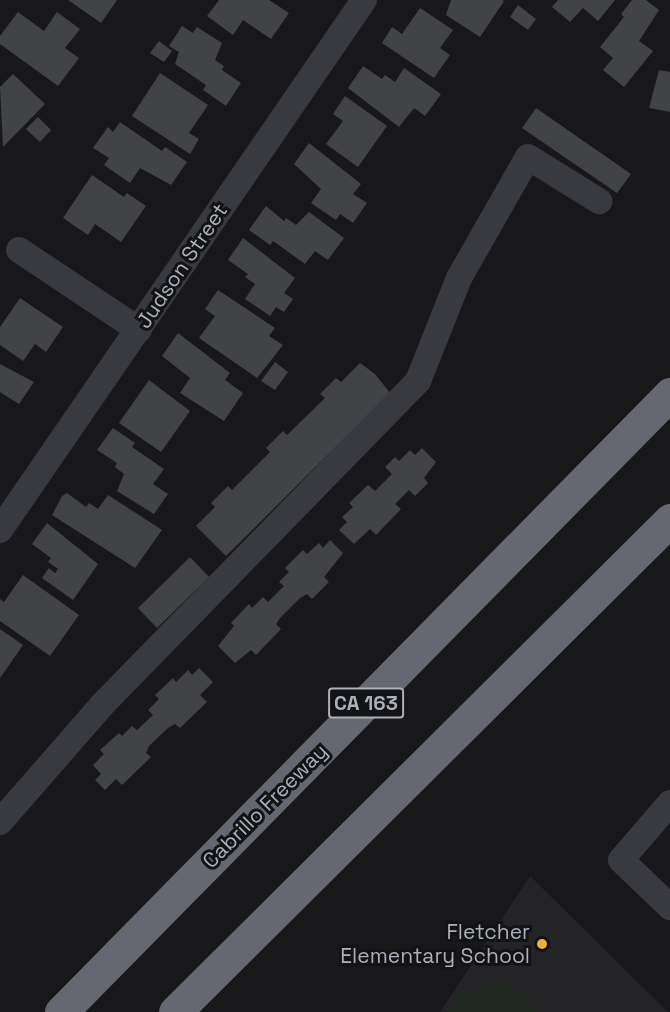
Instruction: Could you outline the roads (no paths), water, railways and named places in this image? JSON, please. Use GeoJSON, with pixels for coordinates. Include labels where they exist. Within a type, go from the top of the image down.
{"type":"FeatureCollection","features":[{"type":"Feature","properties":{"kind":"highway","name":"Cabrillo Freeway"},"geometry":{"type":"LineString","coordinates":[[62,1012],[670,394]]}},
{"type":"Feature","properties":{"kind":"highway"},"geometry":{"type":"LineString","coordinates":[[176,1012],[670,520]]}},
{"type":"Feature","properties":{"kind":"street","name":"Judson Street"},"geometry":{"type":"LineString","coordinates":[[0,530],[364,0]]}},
{"type":"Feature","properties":{"kind":"street"},"geometry":{"type":"LineString","coordinates":[[0,822],[102,705],[418,381],[459,278],[528,157],[599,201]]}},
{"type":"Feature","properties":{"kind":"street"},"geometry":{"type":"LineString","coordinates":[[19,249],[139,330]]}},
{"type":"Feature","properties":{"kind":"street"},"geometry":{"type":"LineString","coordinates":[[670,802],[621,860],[670,907]]}},
{"type":"Feature","properties":{"kind":"place","name":"Fletcher Elementary School"},"geometry":{"type":"Point","coordinates":[542,944]}}]}
